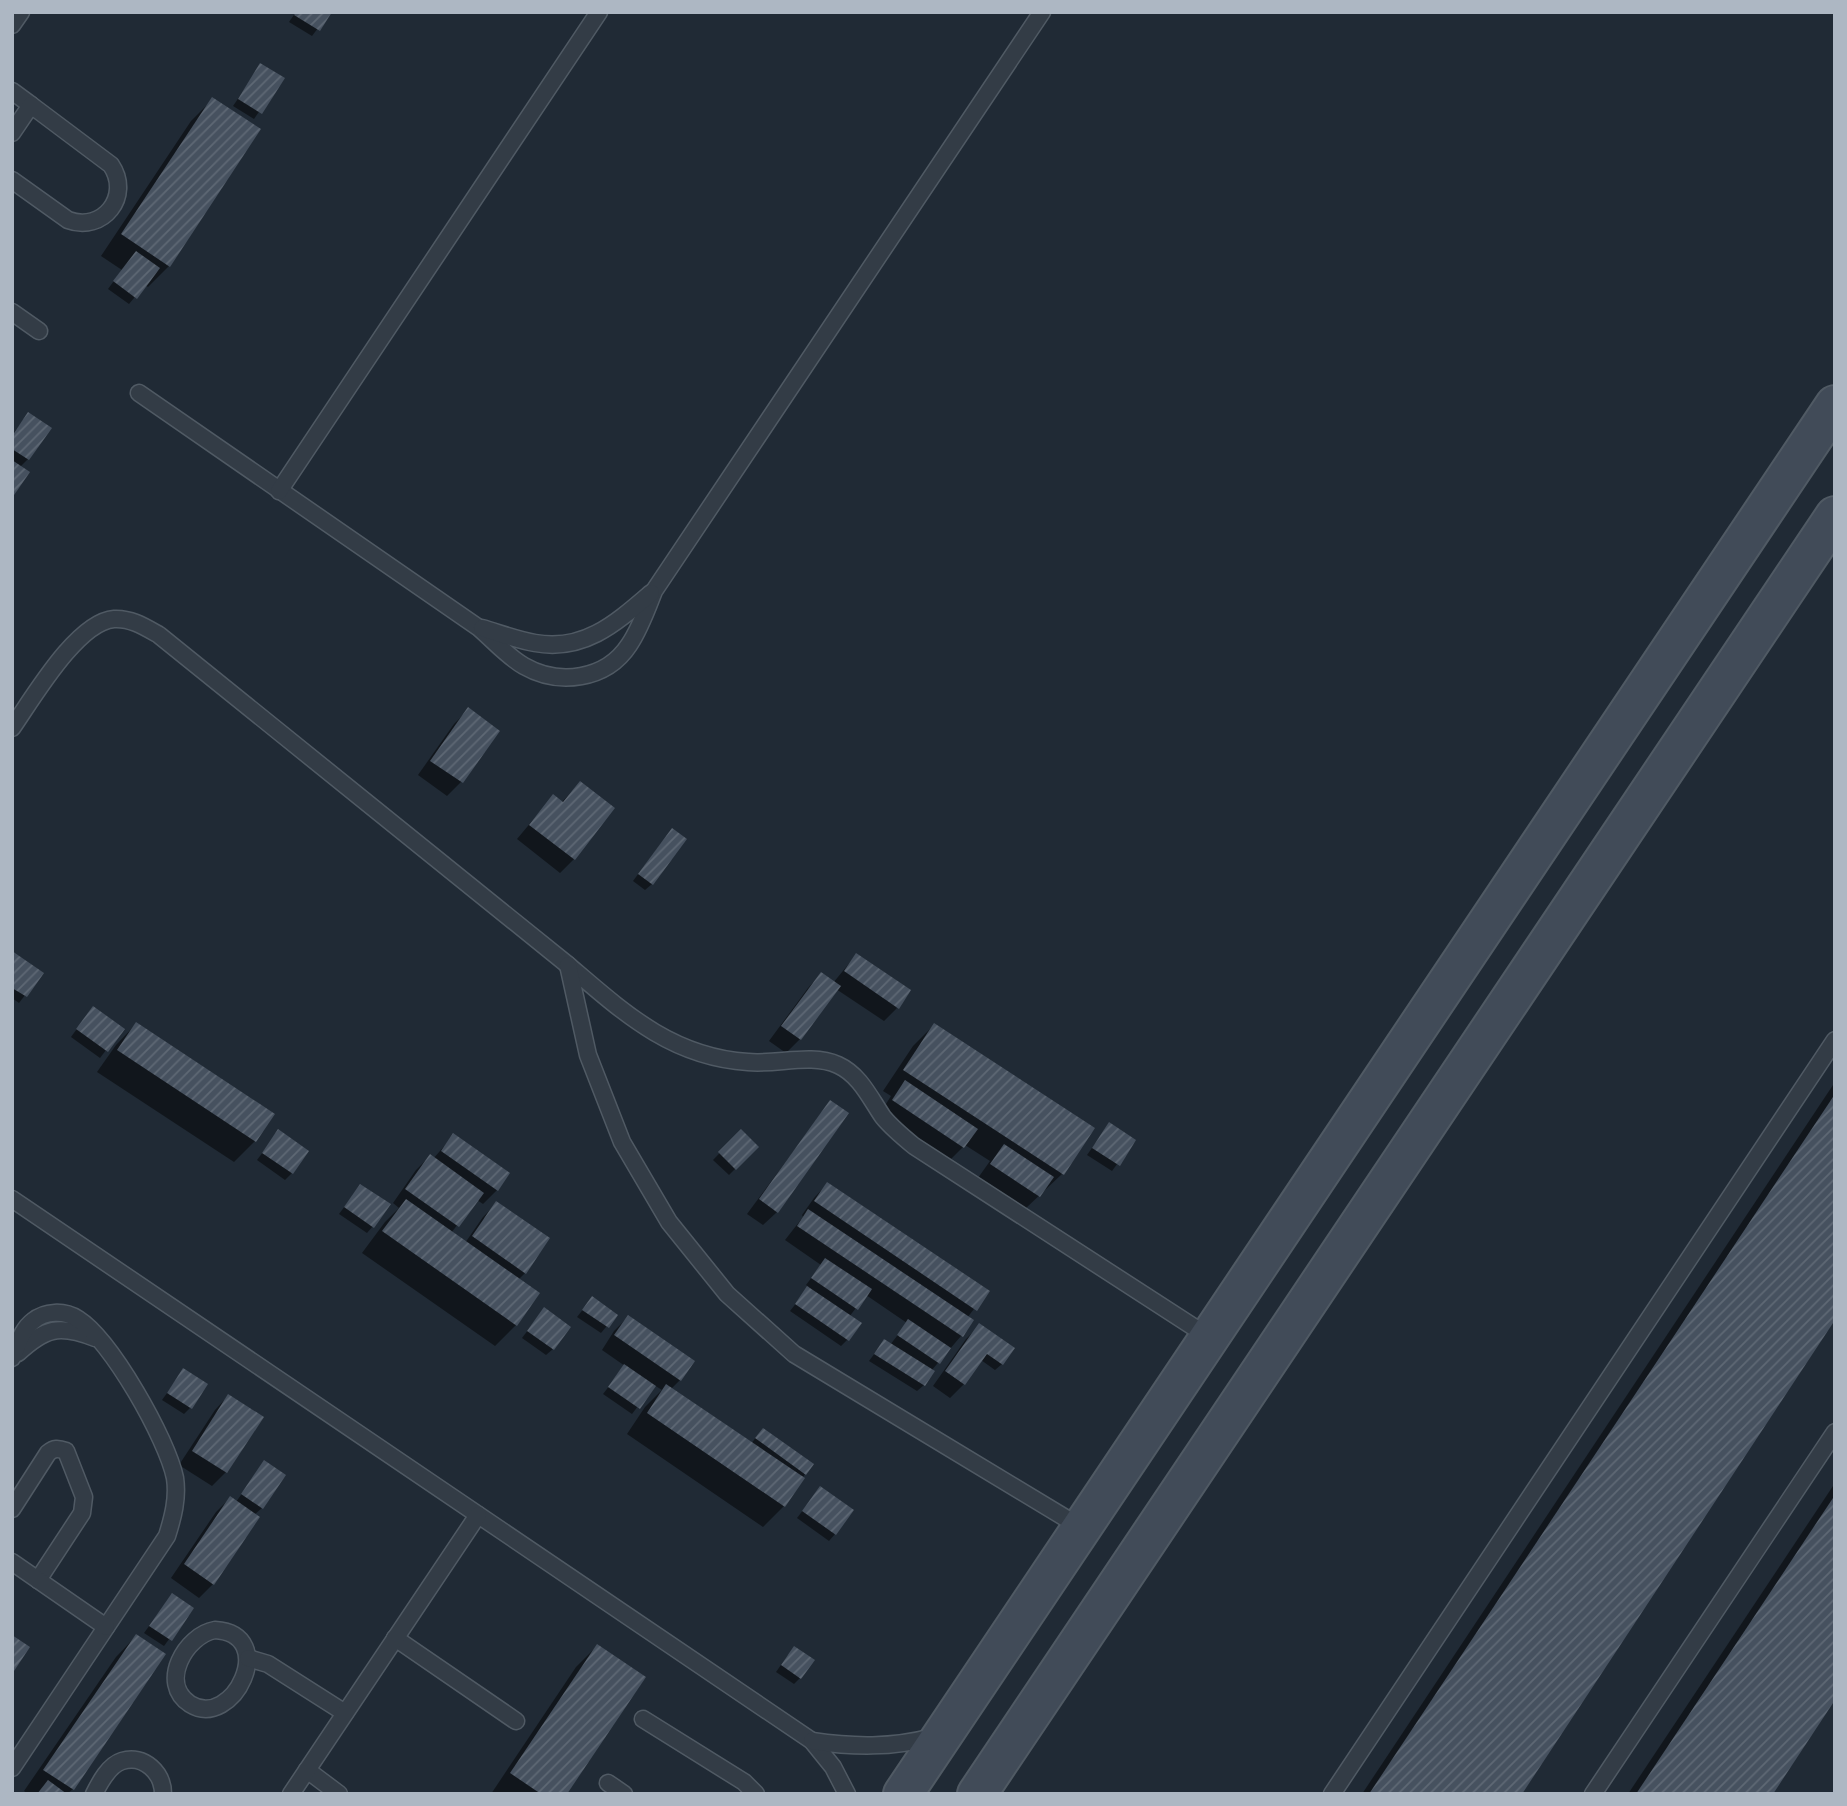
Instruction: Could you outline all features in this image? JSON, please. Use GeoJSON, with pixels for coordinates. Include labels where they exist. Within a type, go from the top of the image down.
{"type":"FeatureCollection","features":[{"type":"Feature","properties":{"kind":"street"},"geometry":{"type":"LineString","coordinates":[[903,1794],[1835,405]]}},
{"type":"Feature","properties":{"kind":"street"},"geometry":{"type":"LineString","coordinates":[[977,1794],[1835,516]]}},
{"type":"Feature","properties":{"kind":"street"},"geometry":{"type":"LineString","coordinates":[[1447,983],[1458,976],[1483,978],[1492,986],[1498,997],[1496,1022]]}},
{"type":"Feature","properties":{"kind":"lane"},"geometry":{"type":"LineString","coordinates":[[12,25],[21,12]]}},
{"type":"Feature","properties":{"kind":"lane"},"geometry":{"type":"LineString","coordinates":[[279,491],[599,12]]}},
{"type":"Feature","properties":{"kind":"lane"},"geometry":{"type":"LineString","coordinates":[[139,393],[479,628],[522,666],[544,676],[568,678],[591,674],[612,663],[629,646],[654,591],[1042,12]]}},
{"type":"Feature","properties":{"kind":"lane"},"geometry":{"type":"LineString","coordinates":[[12,91],[111,165],[118,180],[117,197],[101,218],[94,222],[76,223],[12,180]]}},
{"type":"Feature","properties":{"kind":"lane"},"geometry":{"type":"LineString","coordinates":[[12,133],[31,104]]}},
{"type":"Feature","properties":{"kind":"lane"},"geometry":{"type":"LineString","coordinates":[[12,312],[39,331]]}},
{"type":"Feature","properties":{"kind":"lane"},"geometry":{"type":"LineString","coordinates":[[479,628],[534,643],[569,644],[602,632],[654,591]]}},
{"type":"Feature","properties":{"kind":"lane"},"geometry":{"type":"LineString","coordinates":[[12,728],[72,645],[90,628],[113,619],[138,622],[159,635],[633,1020],[668,1041],[707,1055],[748,1062],[814,1059],[838,1065],[859,1080],[884,1118],[914,1146],[1209,1337]]}},
{"type":"Feature","properties":{"kind":"lane"},"geometry":{"type":"LineString","coordinates":[[568,965],[589,1055],[622,1142],[668,1222],[727,1294],[794,1354],[1082,1528]]}},
{"type":"Feature","properties":{"kind":"lane"},"geometry":{"type":"LineString","coordinates":[[1332,1794],[1835,1040]]}},
{"type":"Feature","properties":{"kind":"lane"},"geometry":{"type":"LineString","coordinates":[[12,1199],[812,1741],[833,1767],[847,1794]]}},
{"type":"Feature","properties":{"kind":"lane"},"geometry":{"type":"LineString","coordinates":[[12,1768],[167,1536],[173,1517],[175,1480],[162,1444],[125,1373],[108,1349],[97,1339],[72,1330],[54,1330],[38,1336],[13,1358]]}},
{"type":"Feature","properties":{"kind":"lane"},"geometry":{"type":"LineString","coordinates":[[1593,1794],[1835,1432]]}},
{"type":"Feature","properties":{"kind":"lane"},"geometry":{"type":"LineString","coordinates":[[12,1509],[48,1453],[60,1448],[66,1451],[83,1497],[82,1513],[38,1580]]}},
{"type":"Feature","properties":{"kind":"lane"},"geometry":{"type":"LineString","coordinates":[[291,1794],[478,1515]]}},
{"type":"Feature","properties":{"kind":"lane"},"geometry":{"type":"LineString","coordinates":[[12,1562],[106,1627]]}},
{"type":"Feature","properties":{"kind":"lane"},"geometry":{"type":"LineString","coordinates":[[225,1630],[234,1635],[241,1641],[248,1658],[244,1677],[232,1695],[219,1706],[211,1709],[193,1706],[180,1694],[177,1668],[191,1644],[206,1632],[225,1630]]}},
{"type":"Feature","properties":{"kind":"lane"},"geometry":{"type":"LineString","coordinates":[[395,1638],[516,1721]]}},
{"type":"Feature","properties":{"kind":"lane"},"geometry":{"type":"LineString","coordinates":[[248,1658],[268,1664],[345,1713]]}},
{"type":"Feature","properties":{"kind":"lane"},"geometry":{"type":"LineString","coordinates":[[643,1719],[744,1782],[756,1794]]}},
{"type":"Feature","properties":{"kind":"lane"},"geometry":{"type":"LineString","coordinates":[[812,1741],[844,1746],[878,1746],[911,1743],[942,1735]]}},
{"type":"Feature","properties":{"kind":"lane"},"geometry":{"type":"LineString","coordinates":[[94,1794],[114,1766],[131,1760],[141,1761],[157,1772],[162,1780],[163,1794]]}},
{"type":"Feature","properties":{"kind":"lane"},"geometry":{"type":"LineString","coordinates":[[307,1770],[339,1794]]}},
{"type":"Feature","properties":{"kind":"lane"},"geometry":{"type":"LineString","coordinates":[[608,1783],[624,1794]]}},
{"type":"Feature","properties":{"kind":"building"},"geometry":{"type":"Polygon","coordinates":[[[296,12],[332,12],[320,31],[294,15],[296,12]]]}},
{"type":"Feature","properties":{"kind":"building"},"geometry":{"type":"Polygon","coordinates":[[[260,63],[285,78],[262,114],[238,99],[260,63]]]}},
{"type":"Feature","properties":{"kind":"building"},"geometry":{"type":"Polygon","coordinates":[[[212,97],[261,129],[170,267],[121,234],[212,97]]]}},
{"type":"Feature","properties":{"kind":"building"},"geometry":{"type":"Polygon","coordinates":[[[136,251],[160,268],[137,299],[113,281],[136,251]]]}},
{"type":"Feature","properties":{"kind":"building"},"geometry":{"type":"Polygon","coordinates":[[[28,412],[52,428],[29,460],[12,449],[12,436],[28,412]]]}},
{"type":"Feature","properties":{"kind":"building"},"geometry":{"type":"Polygon","coordinates":[[[12,460],[30,472],[12,498],[12,460]]]}},
{"type":"Feature","properties":{"kind":"building"},"geometry":{"type":"Polygon","coordinates":[[[468,707],[500,731],[463,783],[430,761],[468,707]]]}},
{"type":"Feature","properties":{"kind":"building"},"geometry":{"type":"Polygon","coordinates":[[[580,781],[615,808],[575,860],[529,825],[553,794],[563,802],[580,781]]]}},
{"type":"Feature","properties":{"kind":"building"},"geometry":{"type":"Polygon","coordinates":[[[672,828],[687,839],[653,885],[638,874],[672,828]]]}},
{"type":"Feature","properties":{"kind":"building"},"geometry":{"type":"Polygon","coordinates":[[[12,951],[44,973],[27,997],[12,988],[12,951]]]}},
{"type":"Feature","properties":{"kind":"building"},"geometry":{"type":"Polygon","coordinates":[[[856,953],[911,990],[899,1009],[844,971],[856,953]]]}},
{"type":"Feature","properties":{"kind":"building"},"geometry":{"type":"Polygon","coordinates":[[[821,972],[841,986],[801,1040],[781,1026],[821,972]]]}},
{"type":"Feature","properties":{"kind":"building"},"geometry":{"type":"Polygon","coordinates":[[[93,1006],[125,1029],[108,1052],[76,1029],[93,1006]]]}},
{"type":"Feature","properties":{"kind":"building"},"geometry":{"type":"Polygon","coordinates":[[[136,1022],[275,1114],[256,1142],[117,1050],[136,1022]]]}},
{"type":"Feature","properties":{"kind":"building"},"geometry":{"type":"Polygon","coordinates":[[[934,1023],[1095,1128],[1064,1175],[903,1070],[934,1023]]]}},
{"type":"Feature","properties":{"kind":"building"},"geometry":{"type":"Polygon","coordinates":[[[905,1080],[978,1129],[964,1148],[892,1100],[905,1080]]]}},
{"type":"Feature","properties":{"kind":"building"},"geometry":{"type":"Polygon","coordinates":[[[1835,1094],[1835,1320],[1522,1794],[1369,1794],[1835,1094]]]}},
{"type":"Feature","properties":{"kind":"building"},"geometry":{"type":"Polygon","coordinates":[[[830,1100],[849,1113],[778,1213],[759,1199],[830,1100]]]}},
{"type":"Feature","properties":{"kind":"building"},"geometry":{"type":"Polygon","coordinates":[[[1109,1122],[1136,1140],[1120,1166],[1092,1148],[1109,1122]]]}},
{"type":"Feature","properties":{"kind":"building"},"geometry":{"type":"Polygon","coordinates":[[[278,1129],[309,1151],[293,1174],[262,1153],[278,1129]]]}},
{"type":"Feature","properties":{"kind":"building"},"geometry":{"type":"Polygon","coordinates":[[[741,1129],[759,1147],[736,1170],[718,1152],[741,1129]]]}},
{"type":"Feature","properties":{"kind":"building"},"geometry":{"type":"Polygon","coordinates":[[[453,1133],[510,1173],[498,1191],[441,1151],[453,1133]]]}},
{"type":"Feature","properties":{"kind":"building"},"geometry":{"type":"Polygon","coordinates":[[[1004,1144],[1054,1177],[1040,1197],[990,1164],[1004,1144]]]}},
{"type":"Feature","properties":{"kind":"building"},"geometry":{"type":"Polygon","coordinates":[[[430,1154],[484,1193],[459,1227],[405,1189],[430,1154]]]}},
{"type":"Feature","properties":{"kind":"building"},"geometry":{"type":"Polygon","coordinates":[[[827,1182],[990,1291],[977,1311],[814,1201],[827,1182]]]}},
{"type":"Feature","properties":{"kind":"building"},"geometry":{"type":"Polygon","coordinates":[[[360,1184],[391,1204],[374,1228],[344,1207],[360,1184]]]}},
{"type":"Feature","properties":{"kind":"building"},"geometry":{"type":"Polygon","coordinates":[[[406,1199],[540,1293],[517,1326],[382,1231],[406,1199]]]}},
{"type":"Feature","properties":{"kind":"building"},"geometry":{"type":"Polygon","coordinates":[[[496,1201],[550,1238],[526,1274],[472,1236],[496,1201]]]}},
{"type":"Feature","properties":{"kind":"building"},"geometry":{"type":"Polygon","coordinates":[[[808,1209],[974,1320],[963,1337],[797,1226],[808,1209]]]}},
{"type":"Feature","properties":{"kind":"building"},"geometry":{"type":"Polygon","coordinates":[[[825,1258],[872,1289],[858,1310],[811,1278],[825,1258]]]}},
{"type":"Feature","properties":{"kind":"building"},"geometry":{"type":"Polygon","coordinates":[[[807,1286],[862,1323],[849,1341],[795,1304],[807,1286]]]}},
{"type":"Feature","properties":{"kind":"building"},"geometry":{"type":"Polygon","coordinates":[[[592,1296],[618,1315],[609,1328],[582,1310],[592,1296]]]}},
{"type":"Feature","properties":{"kind":"building"},"geometry":{"type":"Polygon","coordinates":[[[544,1307],[571,1327],[554,1350],[527,1331],[544,1307]]]}},
{"type":"Feature","properties":{"kind":"building"},"geometry":{"type":"Polygon","coordinates":[[[628,1315],[695,1361],[681,1381],[614,1335],[628,1315]]]}},
{"type":"Feature","properties":{"kind":"building"},"geometry":{"type":"Polygon","coordinates":[[[908,1319],[951,1348],[940,1364],[897,1335],[908,1319]]]}},
{"type":"Feature","properties":{"kind":"building"},"geometry":{"type":"Polygon","coordinates":[[[979,1323],[1015,1348],[1003,1365],[987,1354],[965,1385],[945,1371],[979,1323]]]}},
{"type":"Feature","properties":{"kind":"building"},"geometry":{"type":"Polygon","coordinates":[[[884,1339],[935,1371],[925,1386],[874,1354],[884,1339]]]}},
{"type":"Feature","properties":{"kind":"building"},"geometry":{"type":"Polygon","coordinates":[[[624,1364],[656,1386],[640,1409],[608,1387],[624,1364]]]}},
{"type":"Feature","properties":{"kind":"building"},"geometry":{"type":"Polygon","coordinates":[[[183,1368],[208,1384],[192,1409],[167,1393],[183,1368]]]}},
{"type":"Feature","properties":{"kind":"building"},"geometry":{"type":"Polygon","coordinates":[[[666,1384],[805,1478],[785,1507],[647,1413],[666,1384]]]}},
{"type":"Feature","properties":{"kind":"building"},"geometry":{"type":"Polygon","coordinates":[[[228,1394],[264,1417],[227,1473],[192,1451],[228,1394]]]}},
{"type":"Feature","properties":{"kind":"building"},"geometry":{"type":"Polygon","coordinates":[[[763,1428],[814,1464],[806,1475],[755,1438],[763,1428]]]}},
{"type":"Feature","properties":{"kind":"building"},"geometry":{"type":"Polygon","coordinates":[[[264,1460],[286,1475],[263,1509],[241,1494],[264,1460]]]}},
{"type":"Feature","properties":{"kind":"building"},"geometry":{"type":"Polygon","coordinates":[[[820,1486],[854,1510],[836,1535],[802,1511],[820,1486]]]}},
{"type":"Feature","properties":{"kind":"building"},"geometry":{"type":"Polygon","coordinates":[[[1835,1495],[1835,1700],[1773,1794],[1636,1794],[1835,1495]]]}},
{"type":"Feature","properties":{"kind":"building"},"geometry":{"type":"Polygon","coordinates":[[[230,1496],[260,1517],[214,1585],[184,1564],[230,1496]]]}},
{"type":"Feature","properties":{"kind":"building"},"geometry":{"type":"Polygon","coordinates":[[[172,1593],[194,1608],[172,1641],[149,1626],[172,1593]]]}},
{"type":"Feature","properties":{"kind":"building"},"geometry":{"type":"Polygon","coordinates":[[[136,1634],[166,1654],[74,1790],[43,1770],[136,1634]]]}},
{"type":"Feature","properties":{"kind":"building"},"geometry":{"type":"Polygon","coordinates":[[[12,1635],[30,1647],[12,1674],[12,1635]]]}},
{"type":"Feature","properties":{"kind":"building"},"geometry":{"type":"Polygon","coordinates":[[[597,1644],[646,1677],[567,1794],[541,1794],[510,1773],[597,1644]]]}},
{"type":"Feature","properties":{"kind":"building"},"geometry":{"type":"Polygon","coordinates":[[[794,1646],[815,1660],[801,1679],[781,1665],[794,1646]]]}},
{"type":"Feature","properties":{"kind":"building"},"geometry":{"type":"Polygon","coordinates":[[[48,1780],[67,1794],[37,1794],[48,1780]]]}}]}
